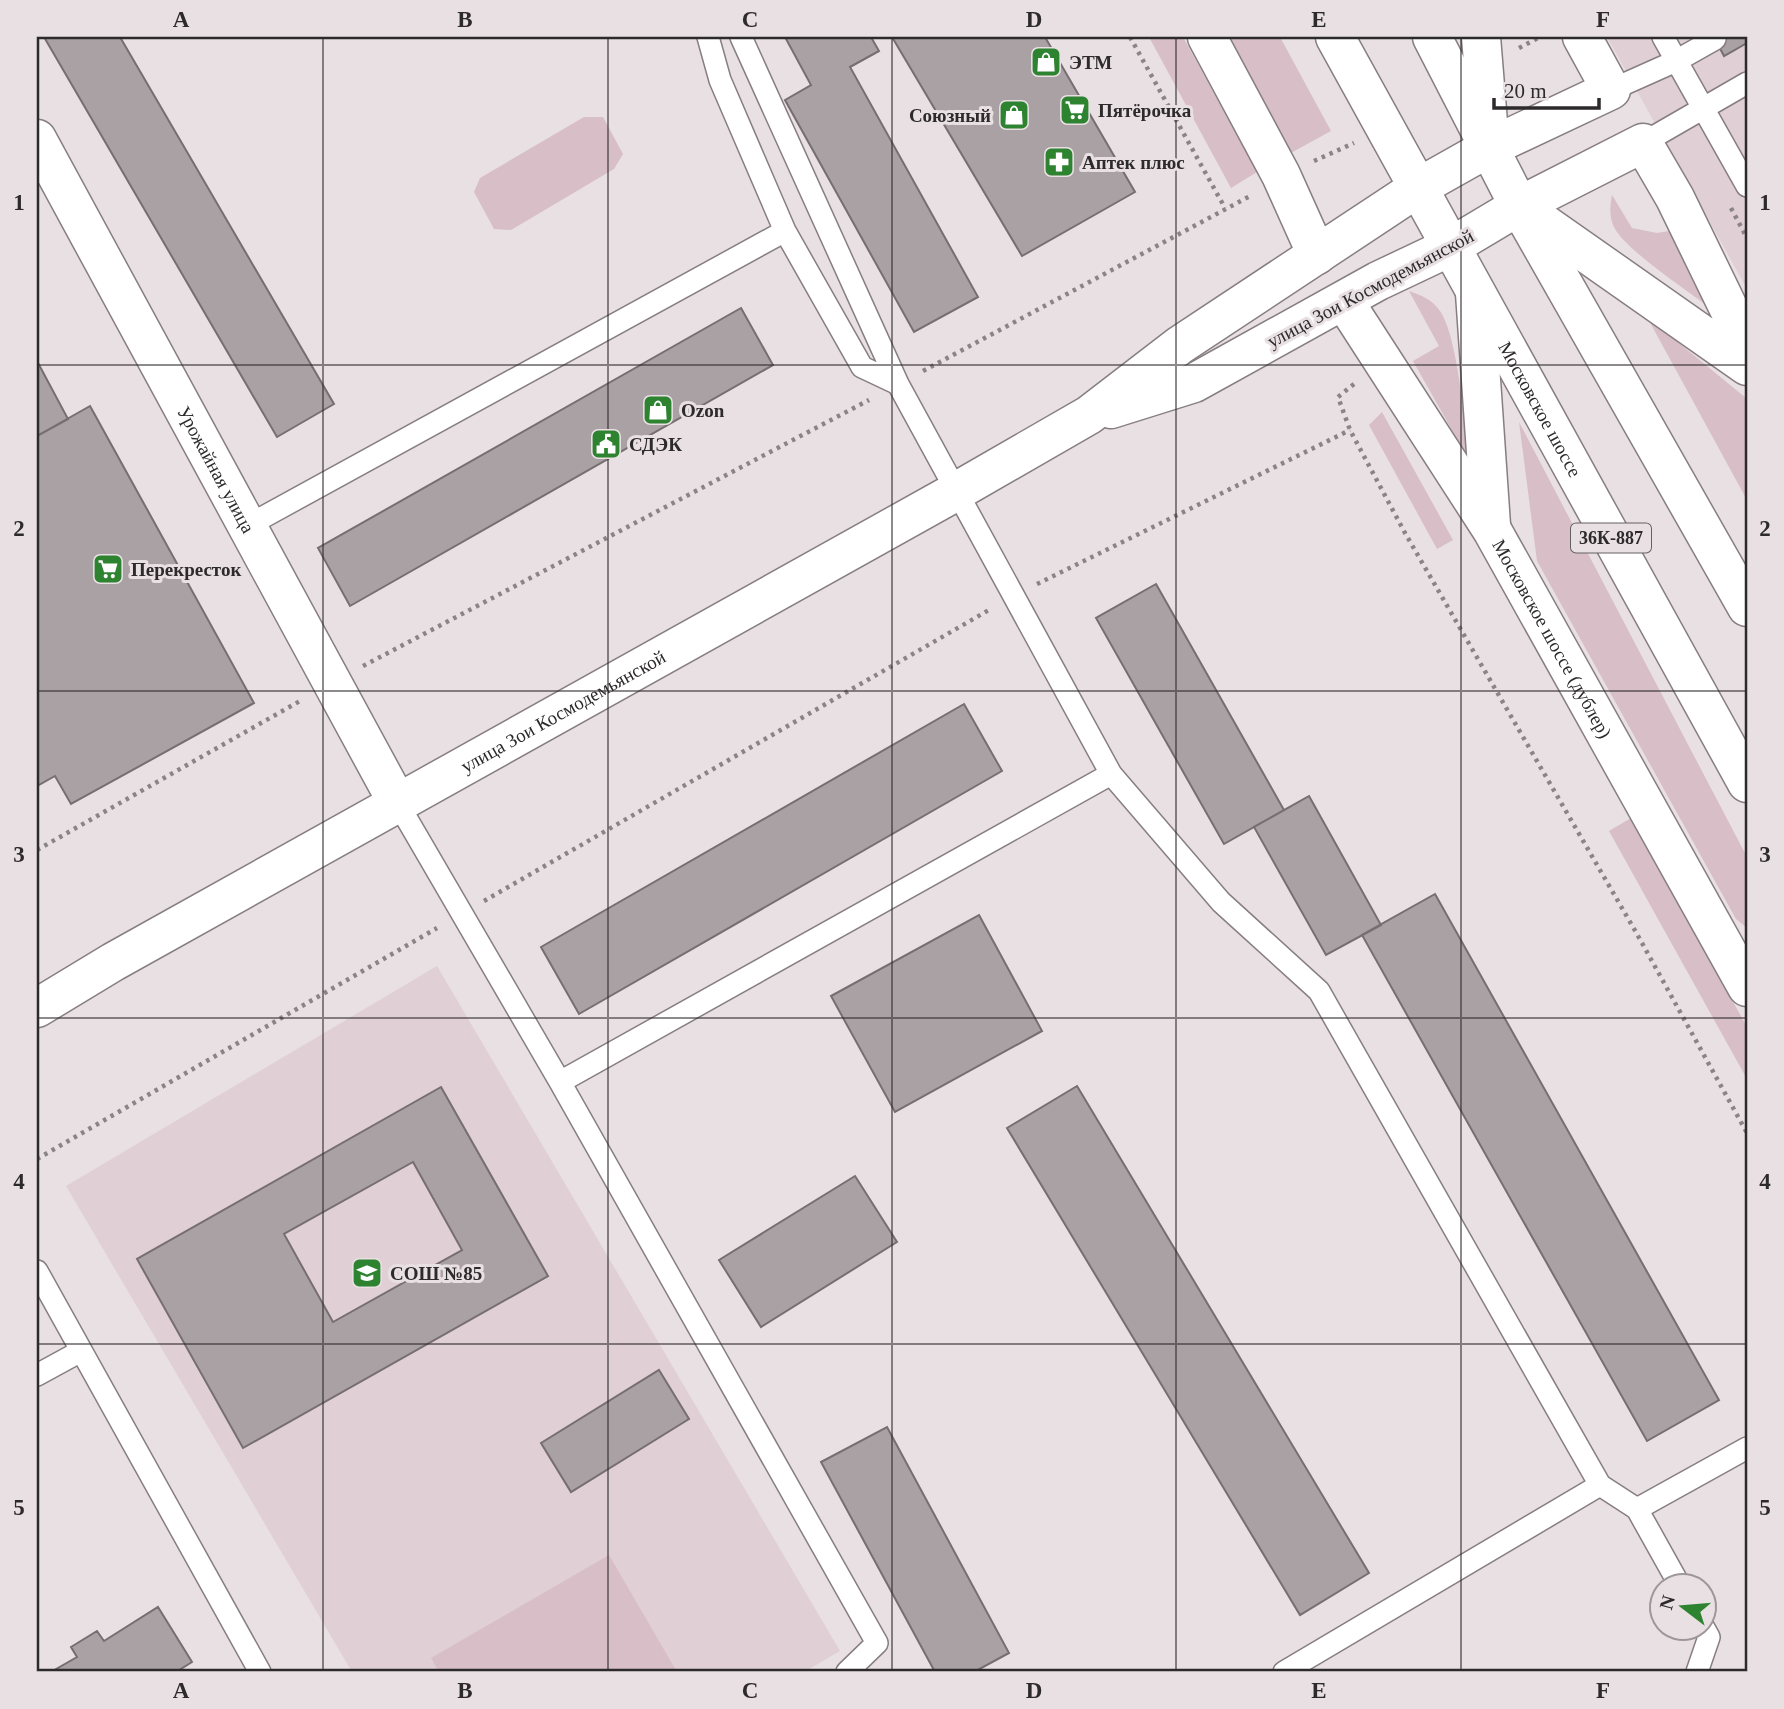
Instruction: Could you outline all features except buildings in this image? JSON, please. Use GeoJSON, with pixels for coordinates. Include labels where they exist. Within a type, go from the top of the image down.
{"type":"FeatureCollection","features":[{"type":"Feature","properties":{"kind":"street"},"geometry":{"type":"LineString","coordinates":[[1207,37],[1281,175],[1317,255]]}},
{"type":"Feature","properties":{"kind":"street","name":"Московское шоссе"},"geometry":{"type":"LineString","coordinates":[[1335,37],[1747,783]]}},
{"type":"Feature","properties":{"kind":"street"},"geometry":{"type":"LineString","coordinates":[[1432,37],[1519,206],[1747,607]]}},
{"type":"Feature","properties":{"kind":"street"},"geometry":{"type":"LineString","coordinates":[[1481,37],[1490,147]]}},
{"type":"Feature","properties":{"kind":"street"},"geometry":{"type":"LineString","coordinates":[[1582,37],[1611,90]]}},
{"type":"Feature","properties":{"kind":"street","name":"улица Зои Космодемьянской"},"geometry":{"type":"LineString","coordinates":[[37,1007],[397,802],[1089,415],[1180,345],[1419,187],[1490,147],[1611,90]]}},
{"type":"Feature","properties":{"kind":"street","name":"Урожайная улица"},"geometry":{"type":"LineString","coordinates":[[37,139],[397,802]]}},
{"type":"Feature","properties":{"kind":"street"},"geometry":{"type":"LineString","coordinates":[[1643,143],[1675,198],[1747,346]]}},
{"type":"Feature","properties":{"kind":"street","name":"улица Зои Космодемьянской"},"geometry":{"type":"LineString","coordinates":[[1089,415],[1194,383],[1378,281],[1452,246],[1519,206],[1643,143]]}},
{"type":"Feature","properties":{"kind":"street"},"geometry":{"type":"LineString","coordinates":[[1519,206],[1747,366]]}},
{"type":"Feature","properties":{"kind":"street"},"geometry":{"type":"LineString","coordinates":[[1475,293],[1492,530]]}},
{"type":"Feature","properties":{"kind":"street","name":"Московское шоссе (дублер)"},"geometry":{"type":"LineString","coordinates":[[1344,301],[1492,530],[1742,970]]}},
{"type":"Feature","properties":{"kind":"lane"},"geometry":{"type":"LineString","coordinates":[[708,37],[720,80],[785,231],[862,367],[898,384]]}},
{"type":"Feature","properties":{"kind":"lane"},"geometry":{"type":"LineString","coordinates":[[741,37],[898,384],[1111,774],[1221,902],[1319,991],[1600,1485],[1637,1509],[1672,1572]]}},
{"type":"Feature","properties":{"kind":"lane"},"geometry":{"type":"LineString","coordinates":[[1663,37],[1747,186]]}},
{"type":"Feature","properties":{"kind":"lane"},"geometry":{"type":"LineString","coordinates":[[1611,90],[1676,61],[1716,39]]}},
{"type":"Feature","properties":{"kind":"lane"},"geometry":{"type":"LineString","coordinates":[[1643,143],[1747,83]]}},
{"type":"Feature","properties":{"kind":"lane"},"geometry":{"type":"LineString","coordinates":[[247,526],[785,231]]}},
{"type":"Feature","properties":{"kind":"lane"},"geometry":{"type":"LineString","coordinates":[[561,1082],[1111,774]]}},
{"type":"Feature","properties":{"kind":"lane"},"geometry":{"type":"LineString","coordinates":[[397,802],[561,1082],[877,1643],[847,1672]]}},
{"type":"Feature","properties":{"kind":"lane"},"geometry":{"type":"LineString","coordinates":[[37,1271],[260,1672]]}},
{"type":"Feature","properties":{"kind":"lane"},"geometry":{"type":"LineString","coordinates":[[37,1375],[81,1351]]}},
{"type":"Feature","properties":{"kind":"lane"},"geometry":{"type":"LineString","coordinates":[[1637,1509],[1747,1448]]}},
{"type":"Feature","properties":{"kind":"lane"},"geometry":{"type":"LineString","coordinates":[[1284,1672],[1600,1485]]}},
{"type":"Feature","properties":{"kind":"lane"},"geometry":{"type":"LineString","coordinates":[[1697,1672],[1707,1642]]}},
{"type":"Feature","properties":{"kind":"path"},"geometry":{"type":"LineString","coordinates":[[37,850],[332,682],[898,384],[1224,208],[1130,37]]}},
{"type":"Feature","properties":{"kind":"path"},"geometry":{"type":"LineString","coordinates":[[1520,48],[1540,37]]}},
{"type":"Feature","properties":{"kind":"path"},"geometry":{"type":"LineString","coordinates":[[1310,162],[1343,149]]}},
{"type":"Feature","properties":{"kind":"path"},"geometry":{"type":"LineString","coordinates":[[1382,359],[1338,397],[1350,430],[1405,533],[1637,934],[1747,1133]]}},
{"type":"Feature","properties":{"kind":"path"},"geometry":{"type":"LineString","coordinates":[[37,1159],[1014,595],[1350,430]]}},
{"type":"Feature","properties":{"kind":"shaded area"},"geometry":{"type":"Polygon","coordinates":[[[1149,37],[1183,37],[1257,172],[1231,188],[1149,37]]]}},
{"type":"Feature","properties":{"kind":"shaded area"},"geometry":{"type":"Polygon","coordinates":[[[1226,37],[1280,37],[1331,131],[1289,154],[1226,37]]]}},
{"type":"Feature","properties":{"kind":"shaded area"},"geometry":{"type":"Polygon","coordinates":[[[1607,37],[1747,37],[1747,289],[1607,37]]]}},
{"type":"Feature","properties":{"kind":"shaded area"},"geometry":{"type":"Polygon","coordinates":[[[584,117],[603,117],[623,154],[614,169],[511,230],[494,229],[474,192],[480,178],[584,117]]]}},
{"type":"Feature","properties":{"kind":"shaded area"},"geometry":{"type":"Polygon","coordinates":[[[1612,195],[1632,228],[1657,233],[1669,231],[1713,310],[1644,258],[1620,236],[1611,219],[1612,195]]]}},
{"type":"Feature","properties":{"kind":"shaded area"},"geometry":{"type":"Polygon","coordinates":[[[1409,291],[1434,304],[1446,324],[1456,361],[1470,462],[1413,361],[1439,346],[1409,291]]]}},
{"type":"Feature","properties":{"kind":"shaded area"},"geometry":{"type":"Polygon","coordinates":[[[1647,317],[1746,398],[1747,500],[1647,317]]]}},
{"type":"Feature","properties":{"kind":"shaded area"},"geometry":{"type":"Polygon","coordinates":[[[1382,412],[1453,540],[1437,549],[1369,425],[1382,412]]]}},
{"type":"Feature","properties":{"kind":"shaded area"},"geometry":{"type":"Polygon","coordinates":[[[1519,422],[1747,857],[1747,928],[1736,919],[1537,561],[1519,422]]]}},
{"type":"Feature","properties":{"kind":"shaded area"},"geometry":{"type":"Polygon","coordinates":[[[1631,818],[1747,1027],[1747,1079],[1609,831],[1631,818]]]}},
{"type":"Feature","properties":{"kind":"shaded area","name":"СОШ №85"},"geometry":{"type":"Polygon","coordinates":[[[437,966],[840,1651],[804,1672],[352,1672],[66,1186],[437,966]]]}},
{"type":"Feature","properties":{"kind":"shaded area"},"geometry":{"type":"Polygon","coordinates":[[[609,1555],[677,1672],[439,1672],[431,1658],[609,1555]]]}},
{"type":"Feature","properties":{"kind":"place","name":"ЭТМ"},"geometry":{"type":"Point","coordinates":[1046,62]}},
{"type":"Feature","properties":{"kind":"place","name":"Пятёрочка"},"geometry":{"type":"Point","coordinates":[1075,110]}},
{"type":"Feature","properties":{"kind":"place","name":"Союзный"},"geometry":{"type":"Point","coordinates":[1014,115]}},
{"type":"Feature","properties":{"kind":"place","name":"Аптек плюс"},"geometry":{"type":"Point","coordinates":[1059,162]}},
{"type":"Feature","properties":{"kind":"place","name":"Ozon"},"geometry":{"type":"Point","coordinates":[658,410]}},
{"type":"Feature","properties":{"kind":"place","name":"СДЭК"},"geometry":{"type":"Point","coordinates":[606,444]}},
{"type":"Feature","properties":{"kind":"place","name":"Перекресток"},"geometry":{"type":"Point","coordinates":[108,569]}},
{"type":"Feature","properties":{"kind":"place","name":"СОШ №85"},"geometry":{"type":"Point","coordinates":[367,1273]}}]}
